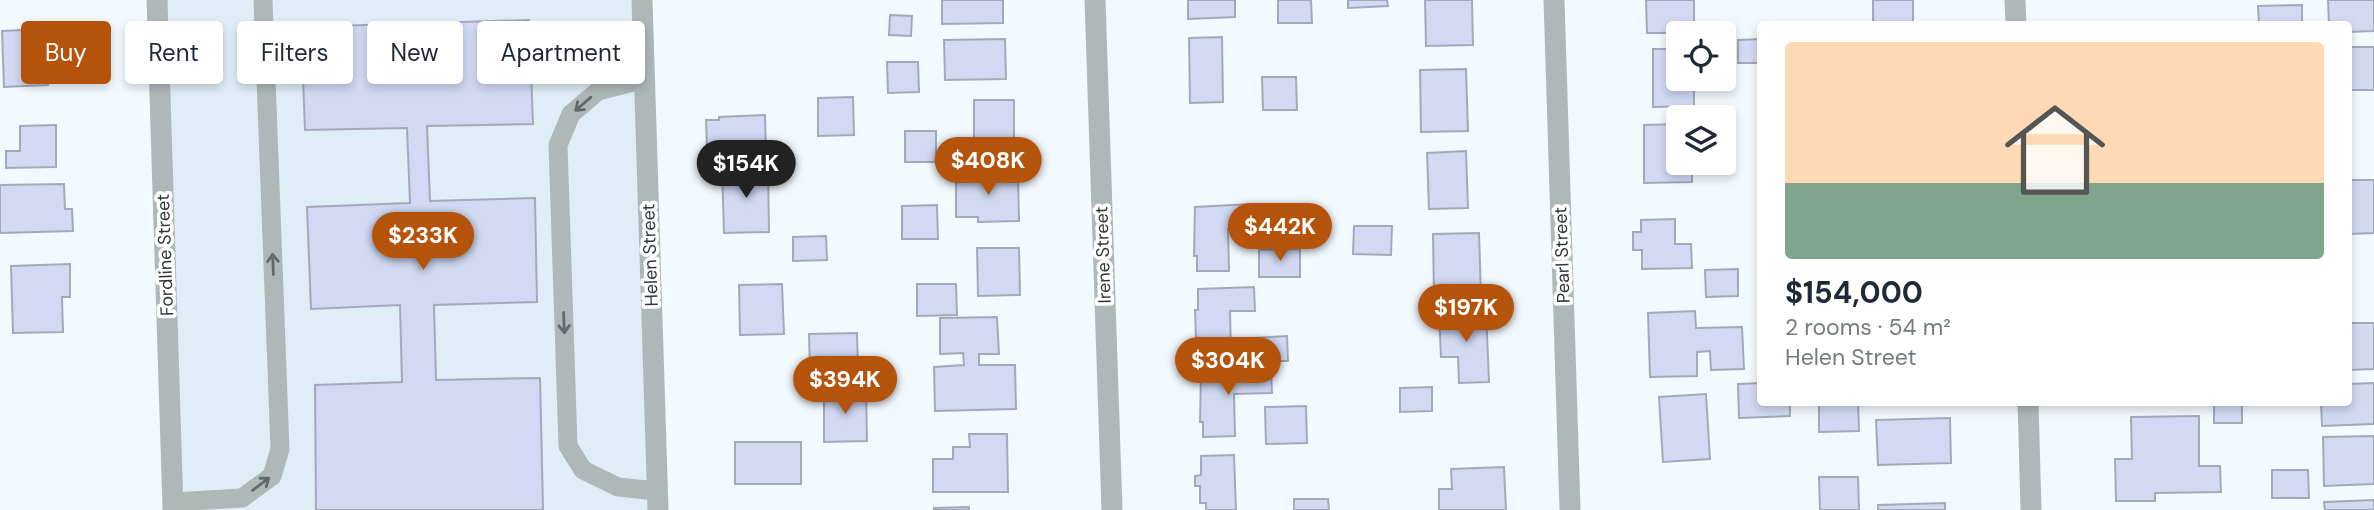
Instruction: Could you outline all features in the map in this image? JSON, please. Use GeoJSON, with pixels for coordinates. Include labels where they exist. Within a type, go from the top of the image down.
{"type":"FeatureCollection","features":[{"type":"Feature","properties":{"kind":"street","name":"Fordline Street"},"geometry":{"type":"LineString","coordinates":[[157,0],[173,506]]}},
{"type":"Feature","properties":{"kind":"street","name":"Helen Street"},"geometry":{"type":"LineString","coordinates":[[642,0],[643,21]]}},
{"type":"Feature","properties":{"kind":"street","name":"Irene Street"},"geometry":{"type":"LineString","coordinates":[[1095,0],[1112,510]]}},
{"type":"Feature","properties":{"kind":"street","name":"Pearl Street"},"geometry":{"type":"LineString","coordinates":[[1553,0],[1570,510]]}},
{"type":"Feature","properties":{"kind":"street"},"geometry":{"type":"LineString","coordinates":[[2015,0],[2015,21]]}},
{"type":"Feature","properties":{"kind":"street","name":"Helen Street"},"geometry":{"type":"LineString","coordinates":[[645,79],[657,500]]}},
{"type":"Feature","properties":{"kind":"street"},"geometry":{"type":"LineString","coordinates":[[2028,406],[2031,510]]}},
{"type":"Feature","properties":{"kind":"lane"},"geometry":{"type":"LineString","coordinates":[[173,506],[242,498],[272,475],[280,449],[263,0]]}},
{"type":"Feature","properties":{"kind":"lane"},"geometry":{"type":"LineString","coordinates":[[625,84],[598,91],[571,114],[558,145],[568,446],[583,470],[657,500]]}},
{"type":"Feature","properties":{"kind":"shaded area"},"geometry":{"type":"Polygon","coordinates":[[[157,0],[642,0],[643,21],[477,21],[477,84],[645,84],[658,510],[173,510],[160,84],[223,84],[223,21],[158,21],[157,0]]]}},
{"type":"Feature","properties":{"kind":"building"},"geometry":{"type":"Polygon","coordinates":[[[942,0],[1003,0],[1003,23],[942,24],[942,0]]]}},
{"type":"Feature","properties":{"kind":"building"},"geometry":{"type":"Polygon","coordinates":[[[1188,0],[1235,0],[1235,17],[1188,19],[1188,0]]]}},
{"type":"Feature","properties":{"kind":"building"},"geometry":{"type":"Polygon","coordinates":[[[1278,0],[1311,0],[1312,23],[1278,23],[1278,0]]]}},
{"type":"Feature","properties":{"kind":"building"},"geometry":{"type":"Polygon","coordinates":[[[1348,0],[1387,0],[1388,6],[1348,8],[1348,0]]]}},
{"type":"Feature","properties":{"kind":"building"},"geometry":{"type":"Polygon","coordinates":[[[1425,0],[1472,0],[1473,45],[1426,46],[1425,0]]]}},
{"type":"Feature","properties":{"kind":"building"},"geometry":{"type":"Polygon","coordinates":[[[1646,0],[1694,0],[1694,21],[1666,21],[1666,33],[1647,33],[1646,0]]]}},
{"type":"Feature","properties":{"kind":"building"},"geometry":{"type":"Polygon","coordinates":[[[1873,0],[1913,0],[1913,21],[1873,21],[1873,0]]]}},
{"type":"Feature","properties":{"kind":"building"},"geometry":{"type":"Polygon","coordinates":[[[2328,0],[2374,0],[2374,31],[2352,32],[2352,21],[2329,21],[2328,0]]]}},
{"type":"Feature","properties":{"kind":"building"},"geometry":{"type":"Polygon","coordinates":[[[2302,5],[2302,21],[2259,21],[2258,6],[2302,5]]]}},
{"type":"Feature","properties":{"kind":"building"},"geometry":{"type":"Polygon","coordinates":[[[890,15],[912,16],[911,36],[889,35],[890,15]]]}},
{"type":"Feature","properties":{"kind":"building"},"geometry":{"type":"Polygon","coordinates":[[[463,22],[477,22],[477,84],[531,84],[533,124],[427,126],[430,201],[535,198],[537,302],[434,305],[436,380],[540,378],[543,510],[316,510],[315,385],[402,382],[400,305],[311,309],[307,207],[410,203],[407,128],[305,130],[303,84],[353,84],[353,25],[367,25],[367,84],[463,84],[463,22]]]}},
{"type":"Feature","properties":{"kind":"building"},"geometry":{"type":"Polygon","coordinates":[[[21,30],[21,84],[48,85],[4,87],[2,31],[21,30]]]}},
{"type":"Feature","properties":{"kind":"building"},"geometry":{"type":"Polygon","coordinates":[[[1222,37],[1223,102],[1190,103],[1189,38],[1222,37]]]}},
{"type":"Feature","properties":{"kind":"building"},"geometry":{"type":"Polygon","coordinates":[[[1005,39],[1006,79],[945,80],[944,40],[1005,39]]]}},
{"type":"Feature","properties":{"kind":"building"},"geometry":{"type":"Polygon","coordinates":[[[1757,39],[1757,63],[1738,63],[1738,40],[1757,39]]]}},
{"type":"Feature","properties":{"kind":"building"},"geometry":{"type":"Polygon","coordinates":[[[2352,47],[2374,47],[2374,90],[2352,90],[2352,47]]]}},
{"type":"Feature","properties":{"kind":"building"},"geometry":{"type":"Polygon","coordinates":[[[1653,49],[1666,49],[1666,91],[1694,91],[1694,105],[1653,107],[1653,49]]]}},
{"type":"Feature","properties":{"kind":"building"},"geometry":{"type":"Polygon","coordinates":[[[887,62],[918,62],[919,92],[888,93],[887,62]]]}},
{"type":"Feature","properties":{"kind":"building"},"geometry":{"type":"Polygon","coordinates":[[[1466,69],[1468,131],[1421,132],[1420,70],[1466,69]]]}},
{"type":"Feature","properties":{"kind":"building"},"geometry":{"type":"Polygon","coordinates":[[[1262,77],[1296,77],[1297,110],[1263,110],[1262,77]]]}},
{"type":"Feature","properties":{"kind":"building"},"geometry":{"type":"Polygon","coordinates":[[[853,97],[854,135],[818,136],[818,98],[853,97]]]}},
{"type":"Feature","properties":{"kind":"building"},"geometry":{"type":"Polygon","coordinates":[[[974,100],[1014,100],[1014,146],[974,147],[974,100]]]}},
{"type":"Feature","properties":{"kind":"building"},"geometry":{"type":"Polygon","coordinates":[[[765,115],[766,151],[721,151],[720,148],[707,148],[706,120],[765,115]]]}},
{"type":"Feature","properties":{"kind":"building"},"geometry":{"type":"Polygon","coordinates":[[[1666,124],[1666,175],[1692,175],[1692,182],[1644,183],[1644,125],[1666,124]]]}},
{"type":"Feature","properties":{"kind":"building"},"geometry":{"type":"Polygon","coordinates":[[[56,125],[56,167],[6,168],[6,151],[20,151],[20,126],[56,125]]]}},
{"type":"Feature","properties":{"kind":"building"},"geometry":{"type":"Polygon","coordinates":[[[905,131],[936,131],[936,162],[905,162],[905,131]]]}},
{"type":"Feature","properties":{"kind":"building"},"geometry":{"type":"Polygon","coordinates":[[[1466,151],[1468,208],[1429,209],[1427,153],[1466,151]]]}},
{"type":"Feature","properties":{"kind":"building"},"geometry":{"type":"Polygon","coordinates":[[[768,168],[769,232],[724,233],[722,169],[768,168]]]}},
{"type":"Feature","properties":{"kind":"building"},"geometry":{"type":"Polygon","coordinates":[[[1018,174],[1019,221],[978,222],[978,217],[956,217],[956,175],[1018,174]]]}},
{"type":"Feature","properties":{"kind":"building"},"geometry":{"type":"Polygon","coordinates":[[[2352,180],[2374,180],[2374,233],[2352,234],[2352,180]]]}},
{"type":"Feature","properties":{"kind":"building"},"geometry":{"type":"Polygon","coordinates":[[[64,184],[65,209],[72,209],[73,231],[0,233],[0,185],[64,184]]]}},
{"type":"Feature","properties":{"kind":"building"},"geometry":{"type":"Polygon","coordinates":[[[1251,204],[1252,228],[1228,229],[1229,271],[1197,271],[1197,256],[1194,256],[1195,207],[1251,204]]]}},
{"type":"Feature","properties":{"kind":"building"},"geometry":{"type":"Polygon","coordinates":[[[937,205],[938,239],[902,239],[902,206],[937,205]]]}},
{"type":"Feature","properties":{"kind":"building"},"geometry":{"type":"Polygon","coordinates":[[[1675,219],[1675,244],[1691,244],[1692,268],[1642,269],[1642,250],[1633,250],[1633,232],[1641,232],[1641,220],[1675,219]]]}},
{"type":"Feature","properties":{"kind":"building"},"geometry":{"type":"Polygon","coordinates":[[[1354,226],[1392,226],[1391,255],[1353,254],[1354,226]]]}},
{"type":"Feature","properties":{"kind":"building"},"geometry":{"type":"Polygon","coordinates":[[[1479,233],[1481,296],[1434,298],[1433,234],[1479,233]]]}},
{"type":"Feature","properties":{"kind":"building"},"geometry":{"type":"Polygon","coordinates":[[[826,236],[827,260],[793,261],[793,237],[826,236]]]}},
{"type":"Feature","properties":{"kind":"building"},"geometry":{"type":"Polygon","coordinates":[[[977,248],[1019,248],[1020,295],[978,296],[977,248]]]}},
{"type":"Feature","properties":{"kind":"building"},"geometry":{"type":"Polygon","coordinates":[[[1300,249],[1300,277],[1259,277],[1259,250],[1300,249]]]}},
{"type":"Feature","properties":{"kind":"building"},"geometry":{"type":"Polygon","coordinates":[[[70,264],[70,297],[62,297],[63,332],[13,333],[11,266],[70,264]]]}},
{"type":"Feature","properties":{"kind":"building"},"geometry":{"type":"Polygon","coordinates":[[[1738,269],[1738,296],[1706,297],[1705,270],[1738,269]]]}},
{"type":"Feature","properties":{"kind":"building"},"geometry":{"type":"Polygon","coordinates":[[[782,284],[784,334],[740,335],[739,285],[782,284]]]}},
{"type":"Feature","properties":{"kind":"building"},"geometry":{"type":"Polygon","coordinates":[[[917,284],[956,284],[957,315],[917,316],[917,284]]]}},
{"type":"Feature","properties":{"kind":"building"},"geometry":{"type":"Polygon","coordinates":[[[1254,287],[1255,311],[1230,311],[1231,353],[1200,354],[1199,339],[1196,339],[1195,310],[1198,310],[1198,289],[1254,287]]]}},
{"type":"Feature","properties":{"kind":"building"},"geometry":{"type":"Polygon","coordinates":[[[1486,311],[1489,382],[1459,383],[1458,357],[1441,357],[1439,313],[1486,311]]]}},
{"type":"Feature","properties":{"kind":"building"},"geometry":{"type":"Polygon","coordinates":[[[1695,311],[1696,328],[1742,327],[1744,369],[1711,370],[1710,351],[1697,352],[1697,376],[1650,377],[1648,313],[1695,311]]]}},
{"type":"Feature","properties":{"kind":"building"},"geometry":{"type":"Polygon","coordinates":[[[997,317],[999,354],[979,354],[979,365],[1015,365],[1016,409],[935,411],[934,367],[964,365],[963,353],[940,354],[940,318],[997,317]]]}},
{"type":"Feature","properties":{"kind":"building"},"geometry":{"type":"Polygon","coordinates":[[[2352,323],[2374,323],[2374,369],[2352,370],[2352,323]]]}},
{"type":"Feature","properties":{"kind":"building"},"geometry":{"type":"Polygon","coordinates":[[[857,333],[858,369],[810,371],[809,334],[857,333]]]}},
{"type":"Feature","properties":{"kind":"building"},"geometry":{"type":"Polygon","coordinates":[[[1287,336],[1288,361],[1255,361],[1254,338],[1287,336]]]}},
{"type":"Feature","properties":{"kind":"building"},"geometry":{"type":"Polygon","coordinates":[[[1271,369],[1272,393],[1234,394],[1235,436],[1203,437],[1203,422],[1200,422],[1201,372],[1271,369]]]}},
{"type":"Feature","properties":{"kind":"building"},"geometry":{"type":"Polygon","coordinates":[[[1757,383],[1757,406],[1790,406],[1790,416],[1739,418],[1738,384],[1757,383]]]}},
{"type":"Feature","properties":{"kind":"building"},"geometry":{"type":"Polygon","coordinates":[[[2374,383],[2374,424],[2322,426],[2321,406],[2352,406],[2352,384],[2374,383]]]}},
{"type":"Feature","properties":{"kind":"building"},"geometry":{"type":"Polygon","coordinates":[[[1432,387],[1432,411],[1400,412],[1400,388],[1432,387]]]}},
{"type":"Feature","properties":{"kind":"building"},"geometry":{"type":"Polygon","coordinates":[[[866,390],[867,441],[824,442],[824,391],[866,390]]]}},
{"type":"Feature","properties":{"kind":"building"},"geometry":{"type":"Polygon","coordinates":[[[1706,394],[1710,459],[1663,462],[1659,397],[1706,394]]]}},
{"type":"Feature","properties":{"kind":"building"},"geometry":{"type":"Polygon","coordinates":[[[1306,406],[1307,443],[1266,444],[1265,407],[1306,406]]]}},
{"type":"Feature","properties":{"kind":"building"},"geometry":{"type":"Polygon","coordinates":[[[1819,406],[1858,406],[1859,431],[1819,432],[1819,406]]]}},
{"type":"Feature","properties":{"kind":"building"},"geometry":{"type":"Polygon","coordinates":[[[2214,406],[2242,406],[2242,423],[2214,423],[2214,406]]]}},
{"type":"Feature","properties":{"kind":"building"},"geometry":{"type":"Polygon","coordinates":[[[2199,416],[2199,466],[2220,466],[2221,492],[2155,493],[2155,501],[2116,501],[2115,459],[2132,459],[2131,417],[2199,416]]]}},
{"type":"Feature","properties":{"kind":"building"},"geometry":{"type":"Polygon","coordinates":[[[1950,418],[1951,463],[1878,465],[1876,420],[1950,418]]]}},
{"type":"Feature","properties":{"kind":"building"},"geometry":{"type":"Polygon","coordinates":[[[969,434],[1007,434],[1008,492],[933,492],[933,459],[953,459],[953,447],[970,447],[969,434]]]}},
{"type":"Feature","properties":{"kind":"building"},"geometry":{"type":"Polygon","coordinates":[[[2374,436],[2374,484],[2324,486],[2323,437],[2374,436]]]}},
{"type":"Feature","properties":{"kind":"building"},"geometry":{"type":"Polygon","coordinates":[[[735,442],[801,442],[801,484],[735,484],[735,442]]]}},
{"type":"Feature","properties":{"kind":"building"},"geometry":{"type":"Polygon","coordinates":[[[1234,455],[1236,510],[1206,510],[1206,503],[1200,503],[1200,486],[1195,486],[1195,476],[1201,475],[1201,456],[1234,455]]]}},
{"type":"Feature","properties":{"kind":"building"},"geometry":{"type":"Polygon","coordinates":[[[1504,467],[1506,510],[1439,510],[1439,489],[1452,489],[1451,469],[1504,467]]]}},
{"type":"Feature","properties":{"kind":"building"},"geometry":{"type":"Polygon","coordinates":[[[2272,470],[2308,470],[2309,498],[2272,498],[2272,470]]]}},
{"type":"Feature","properties":{"kind":"building"},"geometry":{"type":"Polygon","coordinates":[[[1819,477],[1858,477],[1859,510],[1820,510],[1819,477]]]}},
{"type":"Feature","properties":{"kind":"building"},"geometry":{"type":"Polygon","coordinates":[[[1294,499],[1328,499],[1329,510],[1294,510],[1294,499]]]}},
{"type":"Feature","properties":{"kind":"building"},"geometry":{"type":"Polygon","coordinates":[[[2374,500],[2374,510],[2325,510],[2324,502],[2374,500]]]}},
{"type":"Feature","properties":{"kind":"building"},"geometry":{"type":"Polygon","coordinates":[[[1945,503],[1945,510],[1878,510],[1878,505],[1945,503]]]}},
{"type":"Feature","properties":{"kind":"building"},"geometry":{"type":"Polygon","coordinates":[[[969,507],[969,510],[934,510],[934,508],[969,507]]]}}]}
